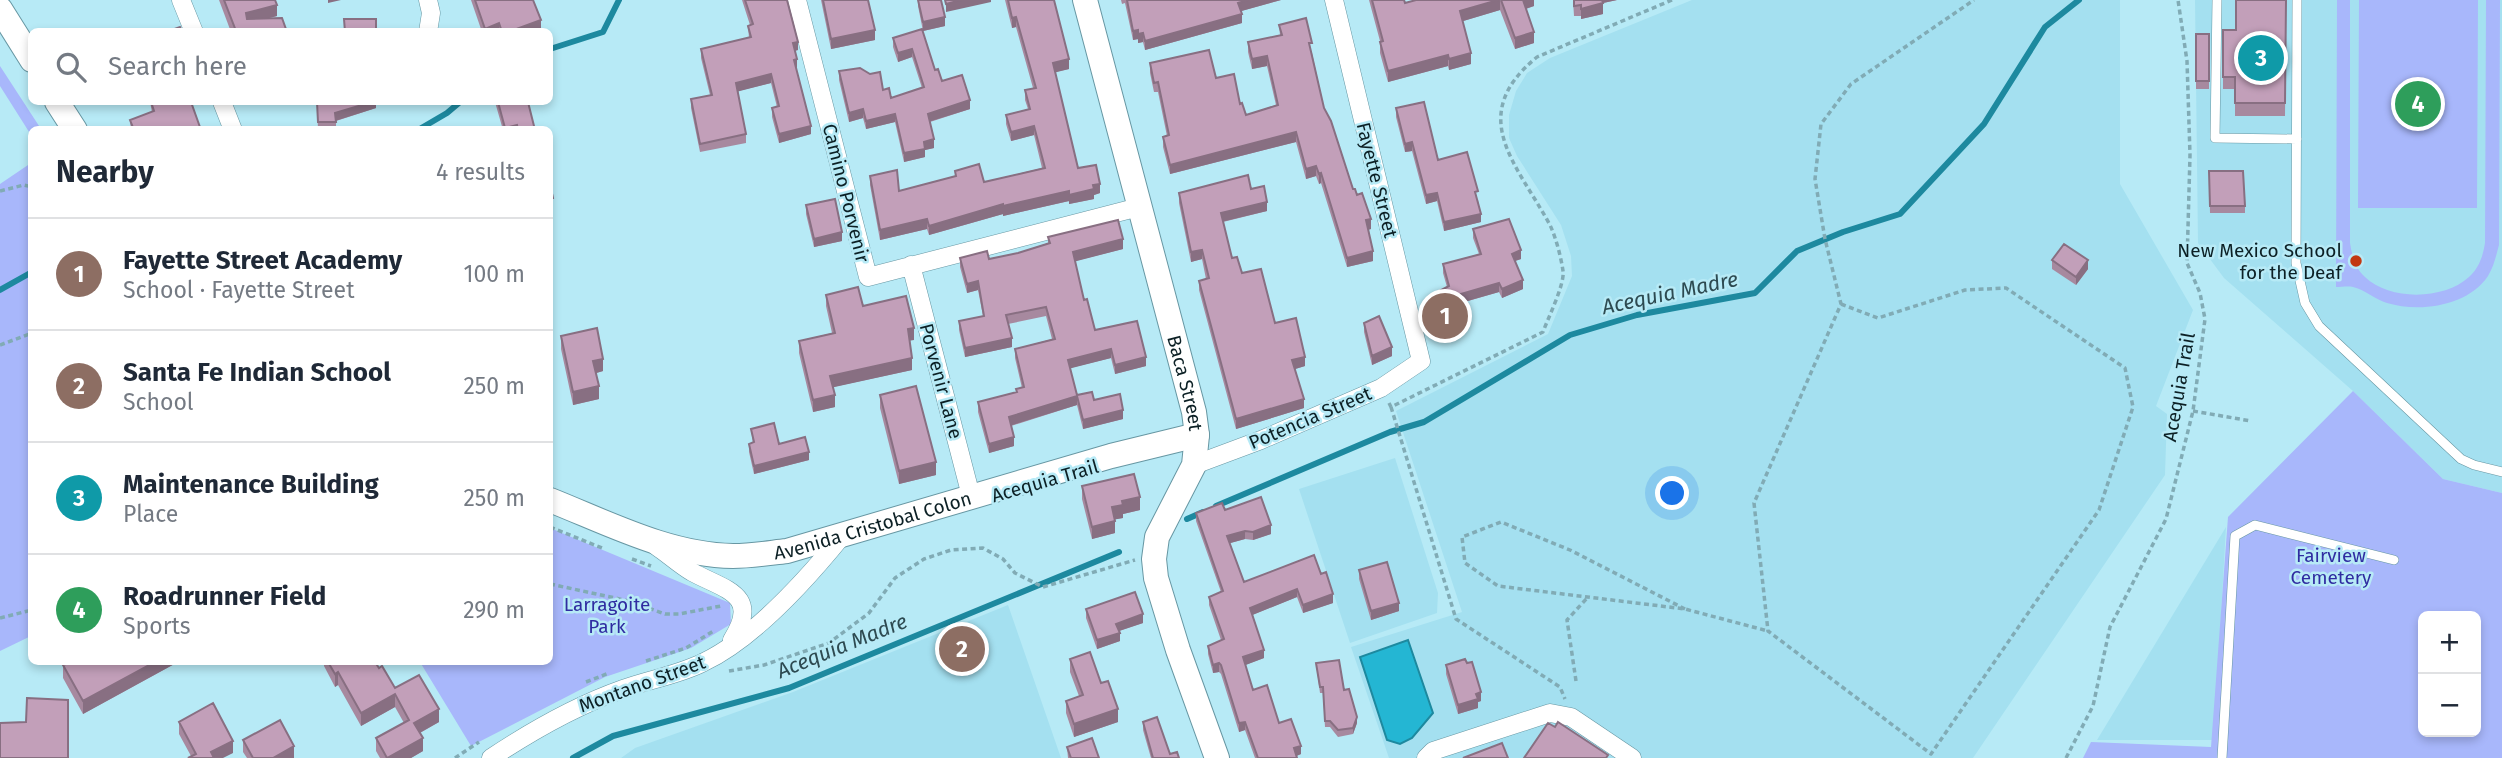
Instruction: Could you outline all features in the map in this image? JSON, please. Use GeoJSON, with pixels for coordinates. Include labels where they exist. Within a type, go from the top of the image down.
{"type":"FeatureCollection","features":[{"type":"Feature","properties":{"kind":"street"},"geometry":{"type":"LineString","coordinates":[[181,0],[192,28]]}},
{"type":"Feature","properties":{"kind":"street"},"geometry":{"type":"LineString","coordinates":[[428,0],[431,13],[429,28]]}},
{"type":"Feature","properties":{"kind":"street","name":"Camino Porvenir"},"geometry":{"type":"LineString","coordinates":[[797,0],[868,277],[1139,207]]}},
{"type":"Feature","properties":{"kind":"street","name":"Baca Street"},"geometry":{"type":"LineString","coordinates":[[1085,0],[1194,412],[1198,435],[1188,476],[1157,537],[1154,559],[1156,578],[1178,650],[1217,758]]}},
{"type":"Feature","properties":{"kind":"street","name":"Fayette Street"},"geometry":{"type":"LineString","coordinates":[[1334,0],[1421,361]]}},
{"type":"Feature","properties":{"kind":"street"},"geometry":{"type":"LineString","coordinates":[[0,9],[28,54]]}},
{"type":"Feature","properties":{"kind":"street"},"geometry":{"type":"LineString","coordinates":[[59,105],[72,126]]}},
{"type":"Feature","properties":{"kind":"street"},"geometry":{"type":"LineString","coordinates":[[223,105],[231,126]]}},
{"type":"Feature","properties":{"kind":"street","name":"Porvenir Lane"},"geometry":{"type":"LineString","coordinates":[[911,265],[971,496]]}},
{"type":"Feature","properties":{"kind":"street","name":"Potencia Street"},"geometry":{"type":"LineString","coordinates":[[1188,476],[1261,440],[1381,388],[1421,361]]}},
{"type":"Feature","properties":{"kind":"street","name":"Avenida Cristobal Colon"},"geometry":{"type":"LineString","coordinates":[[553,501],[679,549],[731,556],[787,551],[1111,456],[1198,435]]}},
{"type":"Feature","properties":{"kind":"street","name":"Montano Street"},"geometry":{"type":"LineString","coordinates":[[491,758],[536,728],[576,708],[624,688],[727,659],[817,567],[842,536]]}},
{"type":"Feature","properties":{"kind":"street"},"geometry":{"type":"LineString","coordinates":[[645,538],[691,572],[719,583],[736,594],[743,615],[727,659]]}},
{"type":"Feature","properties":{"kind":"street"},"geometry":{"type":"LineString","coordinates":[[1426,758],[1433,751],[1550,713],[1571,717],[1632,758]]}},
{"type":"Feature","properties":{"kind":"lane"},"geometry":{"type":"LineString","coordinates":[[2217,0],[2216,138],[2297,139]]}},
{"type":"Feature","properties":{"kind":"lane"},"geometry":{"type":"LineString","coordinates":[[2297,0],[2296,263],[2305,303],[2319,326],[2461,459],[2502,472]]}},
{"type":"Feature","properties":{"kind":"lane"},"geometry":{"type":"LineString","coordinates":[[2222,758],[2235,536],[2255,525],[2394,560]]}},
{"type":"Feature","properties":{"kind":"path"},"geometry":{"type":"LineString","coordinates":[[1571,717],[1560,687],[1456,619],[1390,405],[1543,332],[1556,298],[1564,275],[1552,228],[1507,153],[1500,124],[1503,103],[1510,85],[1537,57],[1672,0]]}},
{"type":"Feature","properties":{"kind":"path"},"geometry":{"type":"LineString","coordinates":[[1769,631],[1754,503],[1841,304],[1825,239],[1815,179],[1821,124],[1851,85],[1973,0]]}},
{"type":"Feature","properties":{"kind":"path","name":"Acequia Trail"},"geometry":{"type":"LineString","coordinates":[[2066,758],[2093,706],[2110,627],[2166,519],[2193,411],[2205,319],[2200,293],[2187,264],[2190,155],[2187,61],[2178,0]]}},
{"type":"Feature","properties":{"kind":"path"},"geometry":{"type":"LineString","coordinates":[[0,191],[28,186]]}},
{"type":"Feature","properties":{"kind":"path"},"geometry":{"type":"LineString","coordinates":[[1685,610],[1570,550],[1501,522],[1462,537],[1465,563],[1498,586],[1685,610],[1769,631],[1931,754],[2099,510],[2133,407],[2125,368],[2006,288],[1965,290],[1878,318],[1841,304]]}},
{"type":"Feature","properties":{"kind":"path"},"geometry":{"type":"LineString","coordinates":[[0,345],[28,334]]}},
{"type":"Feature","properties":{"kind":"path"},"geometry":{"type":"LineString","coordinates":[[2193,411],[2251,421]]}},
{"type":"Feature","properties":{"kind":"path"},"geometry":{"type":"LineString","coordinates":[[553,528],[612,551]]}},
{"type":"Feature","properties":{"kind":"path"},"geometry":{"type":"LineString","coordinates":[[727,659],[724,671],[764,665],[829,643],[869,613],[895,578],[924,559],[951,550],[983,548],[1003,559],[1015,573],[1043,587],[1137,559]]}},
{"type":"Feature","properties":{"kind":"path"},"geometry":{"type":"LineString","coordinates":[[624,556],[662,570]]}},
{"type":"Feature","properties":{"kind":"path"},"geometry":{"type":"LineString","coordinates":[[553,585],[629,601],[665,614],[731,605]]}},
{"type":"Feature","properties":{"kind":"path"},"geometry":{"type":"LineString","coordinates":[[1576,681],[1567,620],[1588,597]]}},
{"type":"Feature","properties":{"kind":"path"},"geometry":{"type":"LineString","coordinates":[[0,618],[28,611]]}},
{"type":"Feature","properties":{"kind":"path"},"geometry":{"type":"LineString","coordinates":[[634,664],[686,648],[717,629]]}},
{"type":"Feature","properties":{"kind":"path"},"geometry":{"type":"LineString","coordinates":[[584,683],[621,669]]}},
{"type":"Feature","properties":{"kind":"path"},"geometry":{"type":"LineString","coordinates":[[455,758],[485,738]]}},
{"type":"Feature","properties":{"kind":"shaded area"},"geometry":{"type":"Polygon","coordinates":[[[1692,0],[2120,0],[2120,184],[2193,310],[2156,406],[2167,414],[2165,475],[1973,758],[1389,758],[1351,647],[1462,612],[1396,411],[1548,334],[1572,276],[1571,256],[1561,225],[1517,156],[1509,138],[1509,115],[1516,91],[1527,73],[1550,58],[1692,0]]]}},
{"type":"Feature","properties":{"kind":"shaded area","name":"New Mexico School for the Deaf"},"geometry":{"type":"Polygon","coordinates":[[[2195,0],[2502,0],[2502,493],[2443,479],[2353,391],[2224,278],[2198,243],[2195,0]]]}},
{"type":"Feature","properties":{"kind":"shaded area"},"geometry":{"type":"Polygon","coordinates":[[[1395,458],[1438,593],[1437,613],[1350,643],[1299,489],[1395,458]]]}},
{"type":"Feature","properties":{"kind":"shaded area"},"geometry":{"type":"Polygon","coordinates":[[[2226,527],[2214,740],[2097,740],[2226,527]]]}},
{"type":"Feature","properties":{"kind":"shaded area"},"geometry":{"type":"Polygon","coordinates":[[[1008,605],[1061,758],[621,758],[635,748],[793,692],[1008,605]]]}},
{"type":"Feature","properties":{"kind":"shaded area"},"geometry":{"type":"Polygon","coordinates":[[[1408,640],[1433,713],[1412,738],[1400,744],[1387,740],[1360,657],[1408,640]]]}},
{"type":"Feature","properties":{"kind":"green space"},"geometry":{"type":"Polygon","coordinates":[[[2337,0],[2350,0],[2350,243],[2353,257],[2365,277],[2376,285],[2402,294],[2417,295],[2458,285],[2475,270],[2483,253],[2486,0],[2500,0],[2499,245],[2488,276],[2479,286],[2456,300],[2428,307],[2400,306],[2383,302],[2357,288],[2336,287],[2337,0]]]}},
{"type":"Feature","properties":{"kind":"green space"},"geometry":{"type":"Polygon","coordinates":[[[2359,0],[2478,0],[2477,208],[2358,208],[2359,0]]]}},
{"type":"Feature","properties":{"kind":"green space"},"geometry":{"type":"Polygon","coordinates":[[[0,66],[39,126],[28,126],[28,130],[0,86],[0,66]]]}},
{"type":"Feature","properties":{"kind":"green space"},"geometry":{"type":"Polygon","coordinates":[[[28,165],[28,637],[0,651],[0,184],[28,165]]]}},
{"type":"Feature","properties":{"kind":"green space","name":"Fairview Cemetery"},"geometry":{"type":"Polygon","coordinates":[[[2353,391],[2443,479],[2502,493],[2502,758],[2083,758],[2091,742],[2211,747],[2228,517],[2353,391]]]}},
{"type":"Feature","properties":{"kind":"green space","name":"Larragoite Park"},"geometry":{"type":"Polygon","coordinates":[[[553,529],[730,603],[731,624],[691,648],[605,677],[471,746],[422,665],[553,665],[553,529]]]}},
{"type":"Feature","properties":{"kind":"building"},"geometry":{"type":"Polygon","coordinates":[[[224,0],[275,0],[277,5],[246,13],[247,19],[282,18],[286,28],[235,28],[224,0]]]}},
{"type":"Feature","properties":{"kind":"building"},"geometry":{"type":"Polygon","coordinates":[[[475,0],[533,0],[541,20],[519,28],[501,28],[499,23],[485,28],[475,0]]]}},
{"type":"Feature","properties":{"kind":"building"},"geometry":{"type":"Polygon","coordinates":[[[745,0],[787,0],[798,42],[793,43],[797,59],[794,60],[811,126],[779,134],[772,108],[779,106],[771,74],[736,83],[746,134],[700,144],[691,99],[712,95],[701,49],[751,37],[748,26],[753,24],[745,0]]]}},
{"type":"Feature","properties":{"kind":"building"},"geometry":{"type":"Polygon","coordinates":[[[823,0],[868,0],[875,30],[831,39],[823,0]]]}},
{"type":"Feature","properties":{"kind":"building"},"geometry":{"type":"Polygon","coordinates":[[[918,0],[941,0],[945,17],[923,22],[918,0]]]}},
{"type":"Feature","properties":{"kind":"building"},"geometry":{"type":"Polygon","coordinates":[[[945,0],[961,0],[946,4],[945,0]]]}},
{"type":"Feature","properties":{"kind":"building"},"geometry":{"type":"Polygon","coordinates":[[[1008,0],[1054,0],[1069,59],[1053,63],[1078,168],[1096,165],[1100,184],[1093,185],[1094,189],[1069,195],[1069,191],[1003,204],[929,226],[927,219],[880,230],[870,176],[897,170],[899,191],[956,176],[955,171],[979,164],[984,182],[1045,168],[1034,126],[1011,132],[1006,115],[1030,109],[1025,90],[1036,88],[1016,17],[1012,18],[1008,0]]]}},
{"type":"Feature","properties":{"kind":"building"},"geometry":{"type":"Polygon","coordinates":[[[1127,0],[1248,0],[1238,3],[1242,14],[1145,41],[1143,33],[1133,31],[1127,0]]]}},
{"type":"Feature","properties":{"kind":"building"},"geometry":{"type":"Polygon","coordinates":[[[1372,0],[1404,0],[1405,3],[1416,0],[1498,0],[1460,11],[1471,53],[1449,59],[1448,55],[1388,71],[1372,0]]]}},
{"type":"Feature","properties":{"kind":"building"},"geometry":{"type":"Polygon","coordinates":[[[1501,0],[1523,0],[1534,32],[1515,38],[1501,0]]]}},
{"type":"Feature","properties":{"kind":"building"},"geometry":{"type":"Polygon","coordinates":[[[1574,0],[1602,0],[1603,3],[1581,9],[1581,5],[1574,6],[1574,0]]]}},
{"type":"Feature","properties":{"kind":"building"},"geometry":{"type":"Polygon","coordinates":[[[2236,0],[2286,0],[2285,103],[2235,103],[2235,77],[2223,77],[2223,30],[2236,30],[2236,0]]]}},
{"type":"Feature","properties":{"kind":"building"},"geometry":{"type":"Polygon","coordinates":[[[1306,18],[1324,108],[1331,121],[1353,189],[1357,195],[1362,193],[1371,219],[1366,220],[1373,251],[1347,258],[1321,173],[1319,174],[1316,166],[1306,169],[1296,132],[1170,165],[1163,137],[1169,135],[1158,82],[1154,83],[1150,63],[1209,50],[1216,78],[1234,74],[1240,104],[1242,103],[1246,115],[1278,105],[1267,56],[1252,59],[1248,42],[1282,35],[1279,25],[1306,18]]]}},
{"type":"Feature","properties":{"kind":"building"},"geometry":{"type":"Polygon","coordinates":[[[344,19],[376,19],[376,28],[345,28],[344,19]]]}},
{"type":"Feature","properties":{"kind":"building"},"geometry":{"type":"Polygon","coordinates":[[[922,29],[935,70],[938,69],[942,81],[962,75],[970,100],[928,114],[934,139],[924,142],[925,149],[904,153],[895,114],[866,121],[863,109],[849,113],[839,71],[860,68],[870,74],[880,72],[883,90],[889,88],[891,98],[924,87],[912,49],[898,53],[893,38],[922,29]]]}},
{"type":"Feature","properties":{"kind":"building"},"geometry":{"type":"Polygon","coordinates":[[[2196,34],[2209,34],[2209,81],[2196,81],[2196,34]]]}},
{"type":"Feature","properties":{"kind":"building"},"geometry":{"type":"Polygon","coordinates":[[[1424,102],[1438,160],[1467,152],[1478,191],[1475,192],[1481,214],[1444,222],[1437,193],[1426,195],[1412,142],[1405,144],[1396,108],[1424,102]]]}},
{"type":"Feature","properties":{"kind":"building"},"geometry":{"type":"Polygon","coordinates":[[[152,105],[192,105],[200,126],[132,126],[130,120],[154,111],[152,105]]]}},
{"type":"Feature","properties":{"kind":"building"},"geometry":{"type":"Polygon","coordinates":[[[317,105],[362,105],[335,113],[336,122],[318,122],[317,105]]]}},
{"type":"Feature","properties":{"kind":"building"},"geometry":{"type":"Polygon","coordinates":[[[499,105],[529,105],[534,126],[504,126],[499,105]]]}},
{"type":"Feature","properties":{"kind":"building"},"geometry":{"type":"Polygon","coordinates":[[[2209,171],[2243,171],[2245,206],[2210,206],[2209,171]]]}},
{"type":"Feature","properties":{"kind":"building"},"geometry":{"type":"Polygon","coordinates":[[[1248,175],[1251,189],[1264,186],[1267,202],[1221,213],[1232,258],[1237,257],[1242,273],[1261,269],[1275,323],[1296,318],[1305,357],[1292,360],[1304,399],[1236,419],[1199,281],[1209,278],[1202,250],[1191,252],[1179,193],[1248,175]]]}},
{"type":"Feature","properties":{"kind":"building"},"geometry":{"type":"Polygon","coordinates":[[[835,199],[842,232],[814,239],[806,205],[835,199]]]}},
{"type":"Feature","properties":{"kind":"building"},"geometry":{"type":"Polygon","coordinates":[[[1509,219],[1521,250],[1512,254],[1523,280],[1502,289],[1499,283],[1457,295],[1467,312],[1445,326],[1431,304],[1432,295],[1449,286],[1443,264],[1481,254],[1473,229],[1509,219]]]}},
{"type":"Feature","properties":{"kind":"building"},"geometry":{"type":"Polygon","coordinates":[[[1118,220],[1123,239],[1073,252],[1084,300],[1087,299],[1095,330],[1137,321],[1146,357],[1115,365],[1111,349],[1068,360],[1077,395],[1092,392],[1094,400],[1120,394],[1123,410],[1083,420],[1077,396],[1009,417],[1014,437],[989,444],[978,402],[1017,392],[1016,389],[1024,387],[1015,349],[1055,339],[1046,307],[1006,315],[1012,338],[965,348],[959,321],[984,316],[978,281],[967,284],[960,258],[987,251],[989,259],[1018,253],[1050,243],[1048,237],[1118,220]]]}},
{"type":"Feature","properties":{"kind":"building"},"geometry":{"type":"Polygon","coordinates":[[[2064,244],[2088,260],[2076,277],[2052,260],[2064,244]]]}},
{"type":"Feature","properties":{"kind":"building"},"geometry":{"type":"Polygon","coordinates":[[[858,287],[863,306],[906,296],[914,328],[908,329],[912,358],[830,376],[835,395],[813,400],[799,341],[835,333],[826,295],[858,287]]]}},
{"type":"Feature","properties":{"kind":"building"},"geometry":{"type":"Polygon","coordinates":[[[1379,316],[1392,347],[1372,356],[1364,323],[1379,316]]]}},
{"type":"Feature","properties":{"kind":"building"},"geometry":{"type":"Polygon","coordinates":[[[597,328],[603,359],[593,361],[599,386],[573,392],[561,336],[597,328]]]}},
{"type":"Feature","properties":{"kind":"building"},"geometry":{"type":"Polygon","coordinates":[[[916,386],[936,462],[899,471],[880,395],[916,386]]]}},
{"type":"Feature","properties":{"kind":"building"},"geometry":{"type":"Polygon","coordinates":[[[774,423],[779,444],[805,437],[809,452],[754,466],[749,444],[754,442],[751,429],[774,423]]]}},
{"type":"Feature","properties":{"kind":"building"},"geometry":{"type":"Polygon","coordinates":[[[1134,474],[1140,497],[1122,501],[1123,505],[1112,507],[1115,521],[1092,527],[1082,486],[1134,474]]]}},
{"type":"Feature","properties":{"kind":"building"},"geometry":{"type":"Polygon","coordinates":[[[1261,497],[1271,525],[1253,532],[1245,531],[1227,536],[1244,582],[1314,555],[1321,574],[1326,572],[1333,594],[1303,605],[1297,589],[1250,608],[1264,650],[1243,657],[1253,690],[1267,685],[1279,723],[1291,719],[1301,746],[1294,748],[1297,758],[1258,758],[1245,722],[1239,723],[1221,665],[1213,665],[1208,646],[1224,639],[1209,597],[1223,591],[1196,513],[1222,503],[1225,510],[1261,497]]]}},
{"type":"Feature","properties":{"kind":"building"},"geometry":{"type":"Polygon","coordinates":[[[1387,562],[1399,603],[1371,611],[1359,570],[1387,562]]]}},
{"type":"Feature","properties":{"kind":"building"},"geometry":{"type":"Polygon","coordinates":[[[1135,592],[1143,614],[1116,624],[1120,633],[1097,640],[1086,609],[1135,592]]]}},
{"type":"Feature","properties":{"kind":"building"},"geometry":{"type":"Polygon","coordinates":[[[1090,652],[1101,683],[1108,681],[1118,709],[1074,724],[1066,701],[1083,695],[1070,659],[1090,652]]]}},
{"type":"Feature","properties":{"kind":"building"},"geometry":{"type":"Polygon","coordinates":[[[1465,659],[1467,663],[1472,662],[1481,692],[1476,694],[1478,699],[1458,705],[1446,665],[1465,659]]]}},
{"type":"Feature","properties":{"kind":"building"},"geometry":{"type":"Polygon","coordinates":[[[1339,660],[1344,690],[1349,689],[1357,717],[1353,728],[1338,730],[1330,721],[1325,721],[1323,687],[1320,687],[1316,663],[1339,660]]]}},
{"type":"Feature","properties":{"kind":"building"},"geometry":{"type":"Polygon","coordinates":[[[63,665],[149,665],[83,701],[63,665]]]}},
{"type":"Feature","properties":{"kind":"building"},"geometry":{"type":"Polygon","coordinates":[[[330,665],[382,666],[395,688],[419,675],[439,709],[414,723],[423,738],[387,758],[376,738],[409,720],[395,694],[361,713],[338,672],[335,674],[330,665]]]}},
{"type":"Feature","properties":{"kind":"building"},"geometry":{"type":"Polygon","coordinates":[[[27,698],[68,700],[68,758],[0,758],[0,723],[26,722],[27,698]]]}},
{"type":"Feature","properties":{"kind":"building"},"geometry":{"type":"Polygon","coordinates":[[[213,703],[233,741],[211,752],[214,758],[188,758],[196,754],[179,722],[213,703]]]}},
{"type":"Feature","properties":{"kind":"building"},"geometry":{"type":"Polygon","coordinates":[[[1157,717],[1170,754],[1177,752],[1179,758],[1153,758],[1143,722],[1157,717]]]}},
{"type":"Feature","properties":{"kind":"building"},"geometry":{"type":"Polygon","coordinates":[[[280,720],[294,746],[273,758],[253,758],[243,740],[280,720]]]}},
{"type":"Feature","properties":{"kind":"building"},"geometry":{"type":"Polygon","coordinates":[[[1558,722],[1608,755],[1606,758],[1524,758],[1548,723],[1555,727],[1558,722]]]}},
{"type":"Feature","properties":{"kind":"building"},"geometry":{"type":"Polygon","coordinates":[[[1092,738],[1099,758],[1071,758],[1067,747],[1092,738]]]}},
{"type":"Feature","properties":{"kind":"building"},"geometry":{"type":"Polygon","coordinates":[[[1502,743],[1508,758],[1463,758],[1502,743]]]}},
{"type":"Feature","properties":{"kind":"waterway"},"geometry":{"type":"LineString","coordinates":[[553,48],[603,32],[619,0]]}},
{"type":"Feature","properties":{"kind":"waterway","name":"Acequia Madre"},"geometry":{"type":"LineString","coordinates":[[1216,506],[1390,432],[1424,422],[1570,335],[1637,315],[1755,293],[1797,251],[1843,232],[1900,214],[1984,124],[2045,27],[2079,0]]}},
{"type":"Feature","properties":{"kind":"waterway"},"geometry":{"type":"LineString","coordinates":[[425,126],[456,105]]}},
{"type":"Feature","properties":{"kind":"waterway"},"geometry":{"type":"LineString","coordinates":[[0,290],[28,274]]}},
{"type":"Feature","properties":{"kind":"waterway","name":"Acequia Madre"},"geometry":{"type":"LineString","coordinates":[[1187,519],[1203,512]]}},
{"type":"Feature","properties":{"kind":"waterway","name":"Acequia Madre"},"geometry":{"type":"LineString","coordinates":[[573,758],[613,736],[789,688],[1119,552]]}},
{"type":"Feature","properties":{"kind":"place","name":"Maintenance Building"},"geometry":{"type":"Point","coordinates":[2261,58]}},
{"type":"Feature","properties":{"kind":"place","name":"Roadrunner Field"},"geometry":{"type":"Point","coordinates":[2418,104]}},
{"type":"Feature","properties":{"kind":"place","name":"New Mexico School for the Deaf"},"geometry":{"type":"Point","coordinates":[2356,261]}},
{"type":"Feature","properties":{"kind":"place","name":"Fayette Street Academy"},"geometry":{"type":"Point","coordinates":[1445,316]}},
{"type":"Feature","properties":{"kind":"place","name":"Santa Fe Indian School"},"geometry":{"type":"Point","coordinates":[962,649]}}]}
